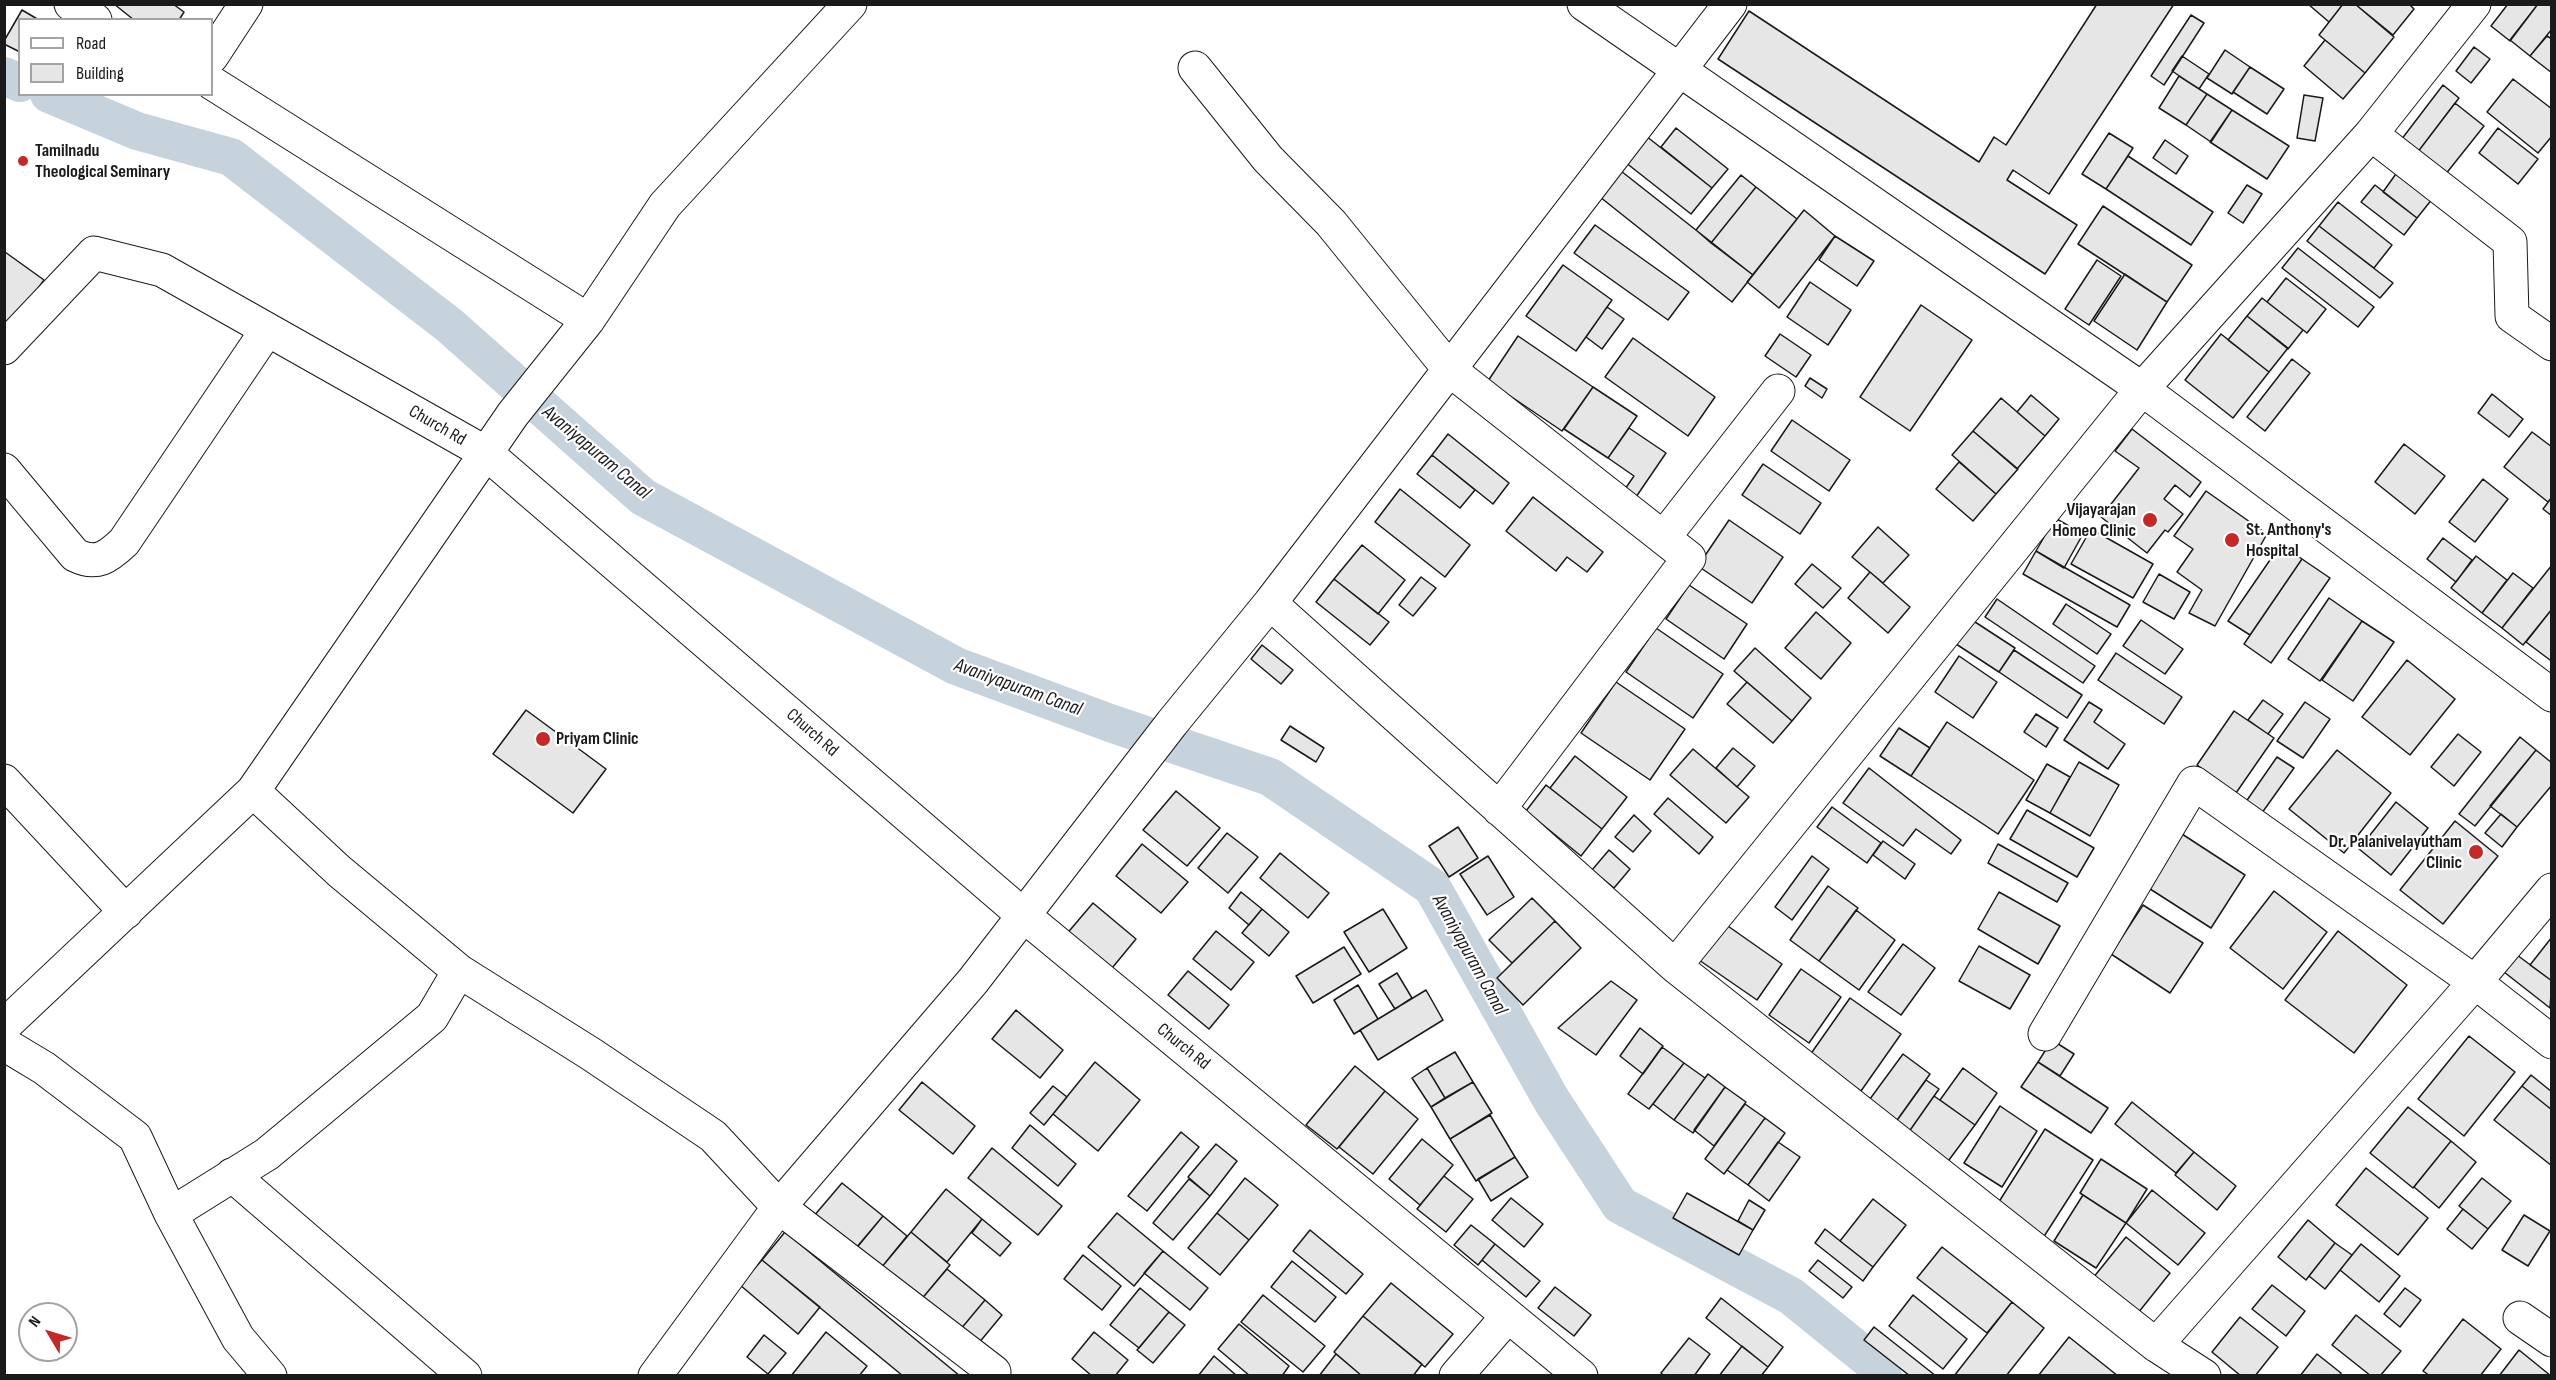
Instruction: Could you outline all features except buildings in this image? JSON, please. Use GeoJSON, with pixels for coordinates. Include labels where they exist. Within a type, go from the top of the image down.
{"type":"FeatureCollection","features":[{"type":"Feature","properties":{"kind":"street"},"geometry":{"type":"LineString","coordinates":[[71,4],[92,18]]}},
{"type":"Feature","properties":{"kind":"street"},"geometry":{"type":"LineString","coordinates":[[213,54],[246,4]]}},
{"type":"Feature","properties":{"kind":"street"},"geometry":{"type":"LineString","coordinates":[[1584,4],[2142,389],[2552,695]]}},
{"type":"Feature","properties":{"kind":"street"},"geometry":{"type":"LineString","coordinates":[[655,1376],[778,1207],[973,981],[1172,723],[1270,603],[1730,4]]}},
{"type":"Feature","properties":{"kind":"street"},"geometry":{"type":"LineString","coordinates":[[1675,966],[2142,389],[2371,134],[2474,4]]}},
{"type":"Feature","properties":{"kind":"street"},"geometry":{"type":"LineString","coordinates":[[4,1026],[253,791],[513,414],[588,320],[665,205],[834,10]]}},
{"type":"Feature","properties":{"kind":"street"},"geometry":{"type":"LineString","coordinates":[[1195,69],[1268,159],[1331,223],[1450,370],[1689,558],[1499,809]]}},
{"type":"Feature","properties":{"kind":"street"},"geometry":{"type":"LineString","coordinates":[[213,84],[588,320]]}},
{"type":"Feature","properties":{"kind":"street"},"geometry":{"type":"LineString","coordinates":[[2371,134],[2510,242],[2512,316],[2552,344]]}},
{"type":"Feature","properties":{"kind":"street","name":"Church Rd"},"geometry":{"type":"LineString","coordinates":[[4,348],[94,253],[162,270],[486,453],[1023,915],[1581,1376]]}},
{"type":"Feature","properties":{"kind":"street"},"geometry":{"type":"LineString","coordinates":[[4,470],[75,555],[87,561],[98,561],[111,555],[124,542],[267,330]]}},
{"type":"Feature","properties":{"kind":"street"},"geometry":{"type":"LineString","coordinates":[[1664,537],[1778,391]]}},
{"type":"Feature","properties":{"kind":"street"},"geometry":{"type":"LineString","coordinates":[[1270,603],[1675,966],[2156,1345],[2204,1376]]}},
{"type":"Feature","properties":{"kind":"street"},"geometry":{"type":"LineString","coordinates":[[4,781],[126,912]]}},
{"type":"Feature","properties":{"kind":"street"},"geometry":{"type":"LineString","coordinates":[[2045,1034],[2194,783],[2475,982],[2552,1042]]}},
{"type":"Feature","properties":{"kind":"street"},"geometry":{"type":"LineString","coordinates":[[253,791],[339,871],[459,971],[591,1054],[713,1136],[778,1207],[996,1374]]}},
{"type":"Feature","properties":{"kind":"street"},"geometry":{"type":"LineString","coordinates":[[2156,1345],[2475,982],[2552,890]]}},
{"type":"Feature","properties":{"kind":"street"},"geometry":{"type":"LineString","coordinates":[[171,1214],[267,1154],[432,1017],[459,971]]}},
{"type":"Feature","properties":{"kind":"street"},"geometry":{"type":"LineString","coordinates":[[4,1044],[44,1068],[135,1137],[171,1214],[238,1338],[270,1376]]}},
{"type":"Feature","properties":{"kind":"street"},"geometry":{"type":"LineString","coordinates":[[232,1175],[465,1376]]}},
{"type":"Feature","properties":{"kind":"street"},"geometry":{"type":"LineString","coordinates":[[1456,1376],[1507,1317]]}},
{"type":"Feature","properties":{"kind":"street"},"geometry":{"type":"LineString","coordinates":[[2520,1318],[2552,1340]]}},
{"type":"Feature","properties":{"kind":"waterway","name":"Avaniyapuram Canal"},"geometry":{"type":"LineString","coordinates":[[4,76],[18,82]]}},
{"type":"Feature","properties":{"kind":"waterway","name":"Avaniyapuram Canal"},"geometry":{"type":"LineString","coordinates":[[54,96],[137,131],[231,157],[449,325],[643,497],[956,666],[1110,723],[1270,777],[1432,887],[1552,1101],[1620,1205],[1791,1296],[1881,1369],[1883,1376]]}},
{"type":"Feature","properties":{"kind":"place","name":"Tamilnadu Theological Seminary"},"geometry":{"type":"Point","coordinates":[23,161]}},
{"type":"Feature","properties":{"kind":"place","name":"Vijayarajan Homeo Clinic"},"geometry":{"type":"Point","coordinates":[2150,520]}},
{"type":"Feature","properties":{"kind":"place","name":"St. Anthony's Hospital"},"geometry":{"type":"Point","coordinates":[2232,540]}},
{"type":"Feature","properties":{"kind":"place","name":"Priyam Clinic"},"geometry":{"type":"Point","coordinates":[543,739]}},
{"type":"Feature","properties":{"kind":"place","name":"Dr. Palanivelayutham Clinic"},"geometry":{"type":"Point","coordinates":[2476,852]}}]}
